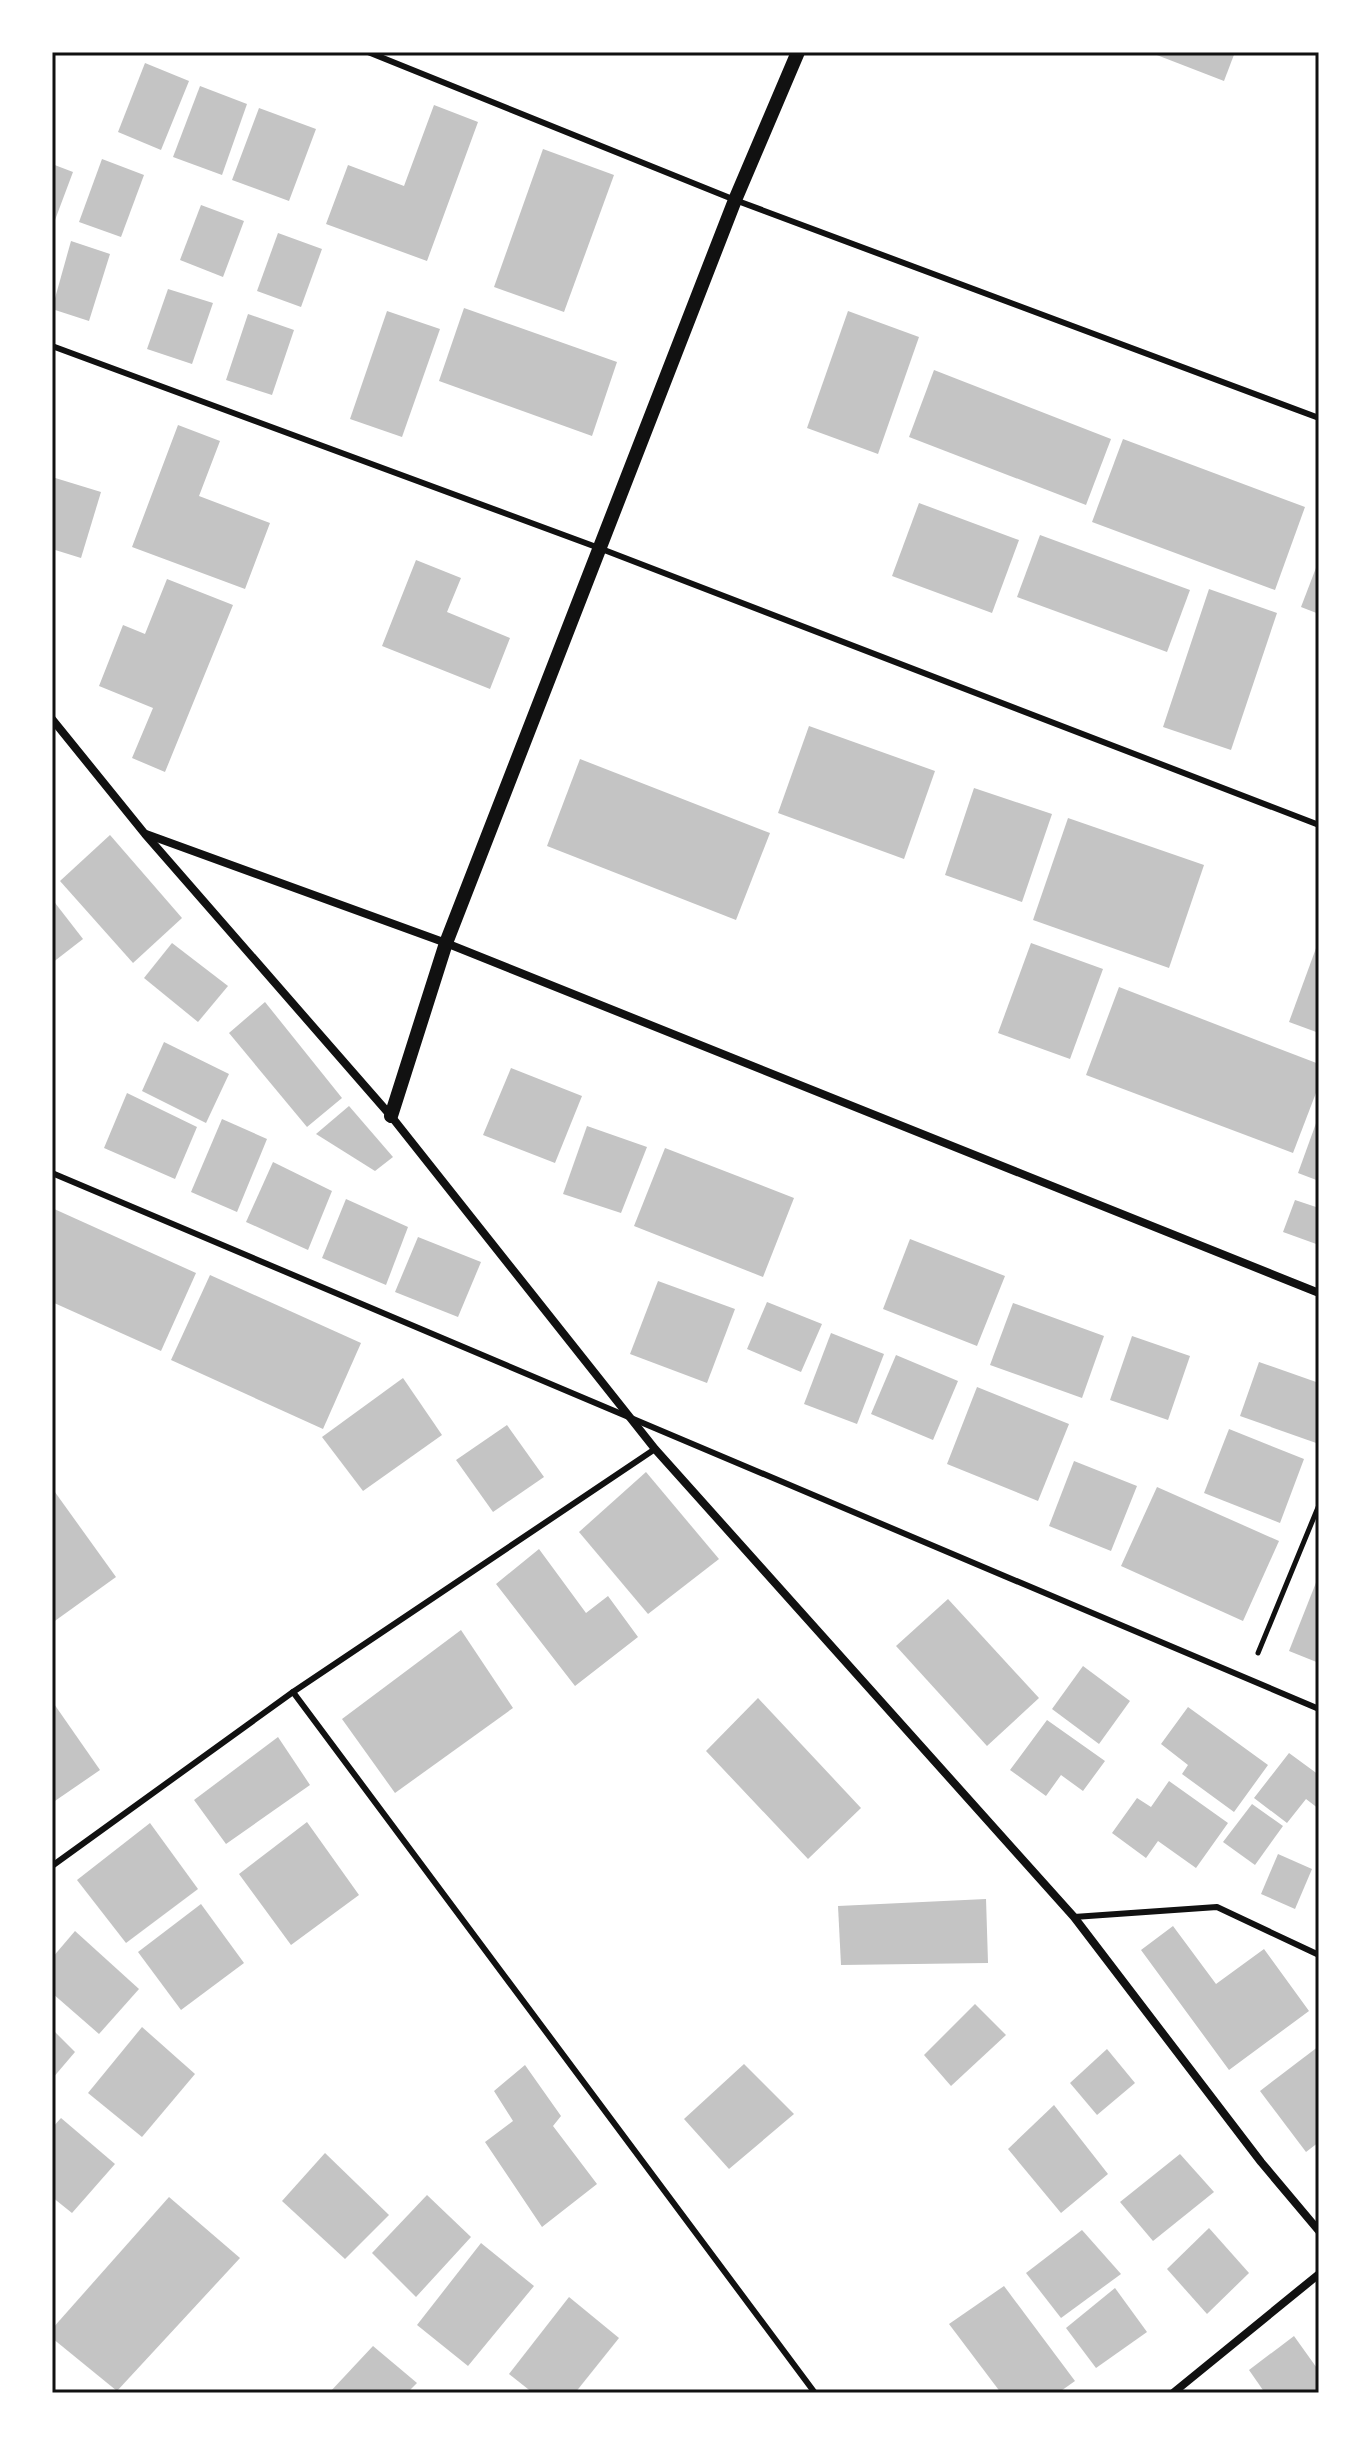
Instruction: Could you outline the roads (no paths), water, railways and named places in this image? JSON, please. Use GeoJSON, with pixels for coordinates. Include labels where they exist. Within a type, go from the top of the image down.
{"type":"FeatureCollection","features":[{"type":"Feature","properties":{"kind":"street"},"geometry":{"type":"LineString","coordinates":[[391,1116],[446,943],[735,200],[798,52]]}},
{"type":"Feature","properties":{"kind":"street"},"geometry":{"type":"LineString","coordinates":[[52,719],[145,834],[391,1116],[655,1449],[1074,1917],[1261,2162],[1319,2231]]}},
{"type":"Feature","properties":{"kind":"street"},"geometry":{"type":"LineString","coordinates":[[145,834],[446,943],[1319,1293]]}},
{"type":"Feature","properties":{"kind":"street"},"geometry":{"type":"LineString","coordinates":[[1173,2393],[1319,2274]]}},
{"type":"Feature","properties":{"kind":"lane"},"geometry":{"type":"LineString","coordinates":[[368,52],[735,200],[1319,418]]}},
{"type":"Feature","properties":{"kind":"lane"},"geometry":{"type":"LineString","coordinates":[[52,346],[599,548],[1319,825]]}},
{"type":"Feature","properties":{"kind":"lane"},"geometry":{"type":"LineString","coordinates":[[52,1173],[1248,1676],[1319,1709]]}},
{"type":"Feature","properties":{"kind":"lane"},"geometry":{"type":"LineString","coordinates":[[52,1866],[293,1692],[655,1449]]}},
{"type":"Feature","properties":{"kind":"lane"},"geometry":{"type":"LineString","coordinates":[[293,1692],[815,2393]]}},
{"type":"Feature","properties":{"kind":"lane"},"geometry":{"type":"LineString","coordinates":[[1074,1917],[1217,1907],[1319,1955]]}}]}
